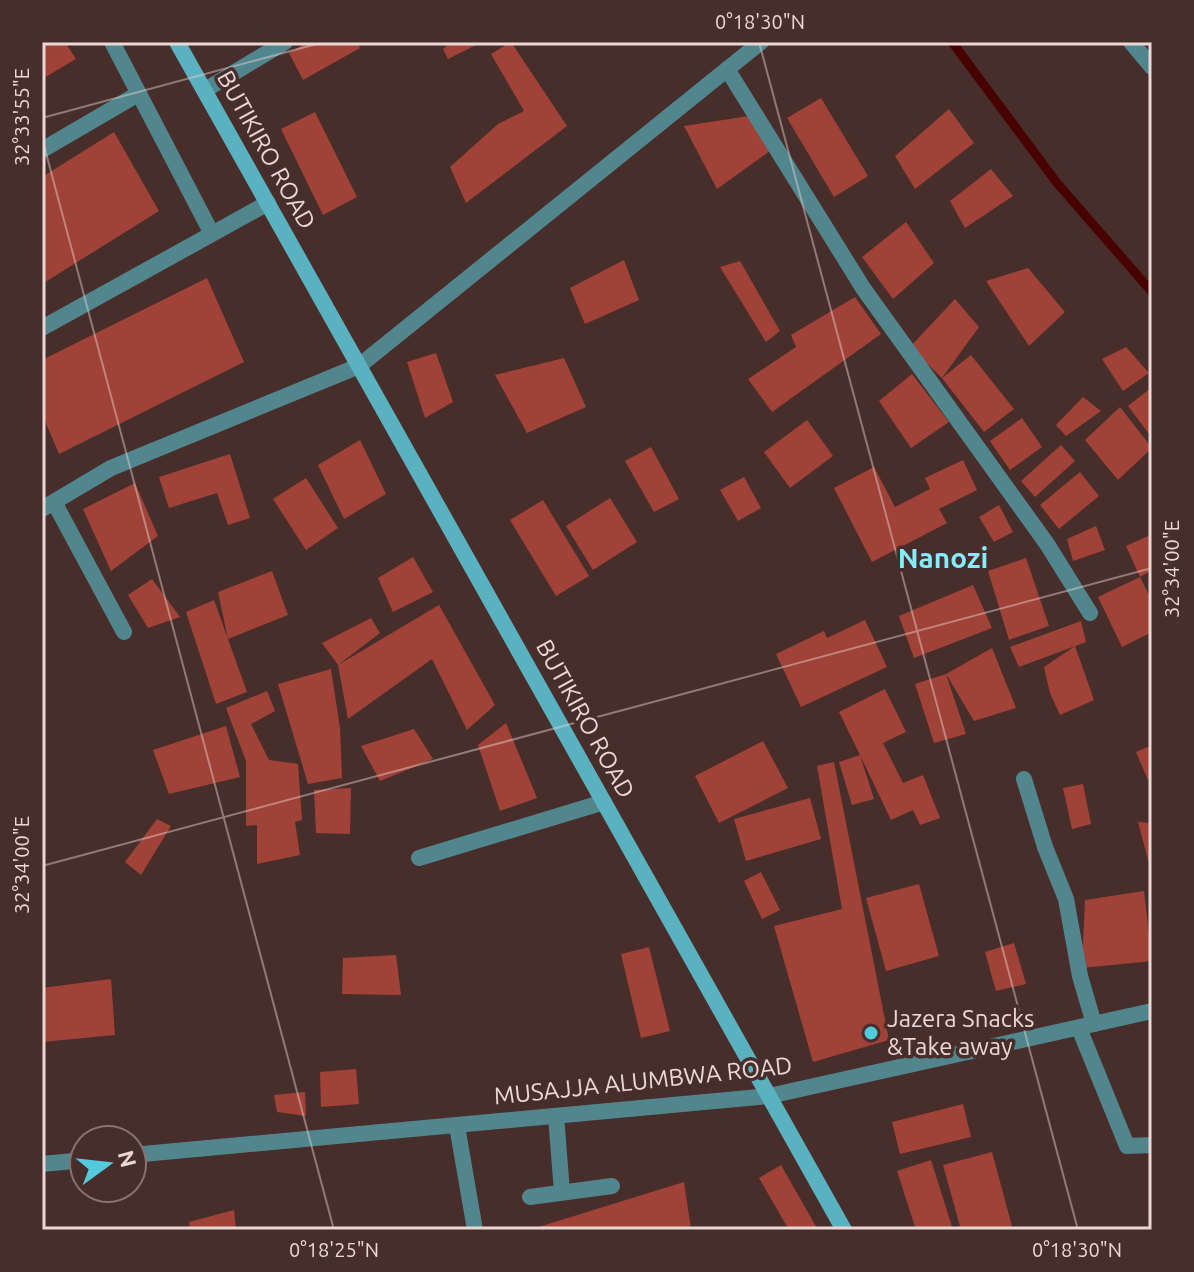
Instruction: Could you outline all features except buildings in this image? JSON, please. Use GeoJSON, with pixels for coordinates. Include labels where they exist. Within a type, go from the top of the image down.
{"type":"FeatureCollection","features":[{"type":"Feature","properties":{"kind":"main road","name":"BUTIKIRO ROAD"},"geometry":{"type":"LineString","coordinates":[[177,42],[844,1230]]}},
{"type":"Feature","properties":{"kind":"street"},"geometry":{"type":"LineString","coordinates":[[112,42],[212,234]]}},
{"type":"Feature","properties":{"kind":"street"},"geometry":{"type":"LineString","coordinates":[[205,90],[285,42]]}},
{"type":"Feature","properties":{"kind":"street"},"geometry":{"type":"LineString","coordinates":[[124,632],[48,505],[111,468],[359,366],[761,42]]}},
{"type":"Feature","properties":{"kind":"street"},"geometry":{"type":"LineString","coordinates":[[1131,42],[1152,67]]}},
{"type":"Feature","properties":{"kind":"street"},"geometry":{"type":"LineString","coordinates":[[727,69],[863,288],[1047,544],[1090,613]]}},
{"type":"Feature","properties":{"kind":"street"},"geometry":{"type":"LineString","coordinates":[[42,150],[138,94]]}},
{"type":"Feature","properties":{"kind":"street"},"geometry":{"type":"LineString","coordinates":[[42,328],[268,203]]}},
{"type":"Feature","properties":{"kind":"street"},"geometry":{"type":"LineString","coordinates":[[1024,779],[1045,847],[1066,899],[1086,1026],[1127,1146],[1152,1145]]}},
{"type":"Feature","properties":{"kind":"street"},"geometry":{"type":"LineString","coordinates":[[419,858],[604,802]]}},
{"type":"Feature","properties":{"kind":"street","name":"MUSAJJA ALUMBWA ROAD"},"geometry":{"type":"LineString","coordinates":[[148,1154],[769,1096],[1152,1011]]}},
{"type":"Feature","properties":{"kind":"street"},"geometry":{"type":"LineString","coordinates":[[556,1116],[562,1192]]}},
{"type":"Feature","properties":{"kind":"street"},"geometry":{"type":"LineString","coordinates":[[457,1126],[475,1230]]}},
{"type":"Feature","properties":{"kind":"street"},"geometry":{"type":"LineString","coordinates":[[42,1164],[68,1162]]}},
{"type":"Feature","properties":{"kind":"street"},"geometry":{"type":"LineString","coordinates":[[530,1197],[612,1186]]}},
{"type":"Feature","properties":{"kind":"waterway"},"geometry":{"type":"LineString","coordinates":[[952,42],[1057,183],[1152,292]]}},
{"type":"Feature","properties":{"kind":"place","name":"Jazera Snacks &Take away"},"geometry":{"type":"Point","coordinates":[871,1033]}},
{"type":"Feature","properties":{"kind":"district","name":"Nanozi"},"geometry":{"type":"Point","coordinates":[943,558]}}]}
